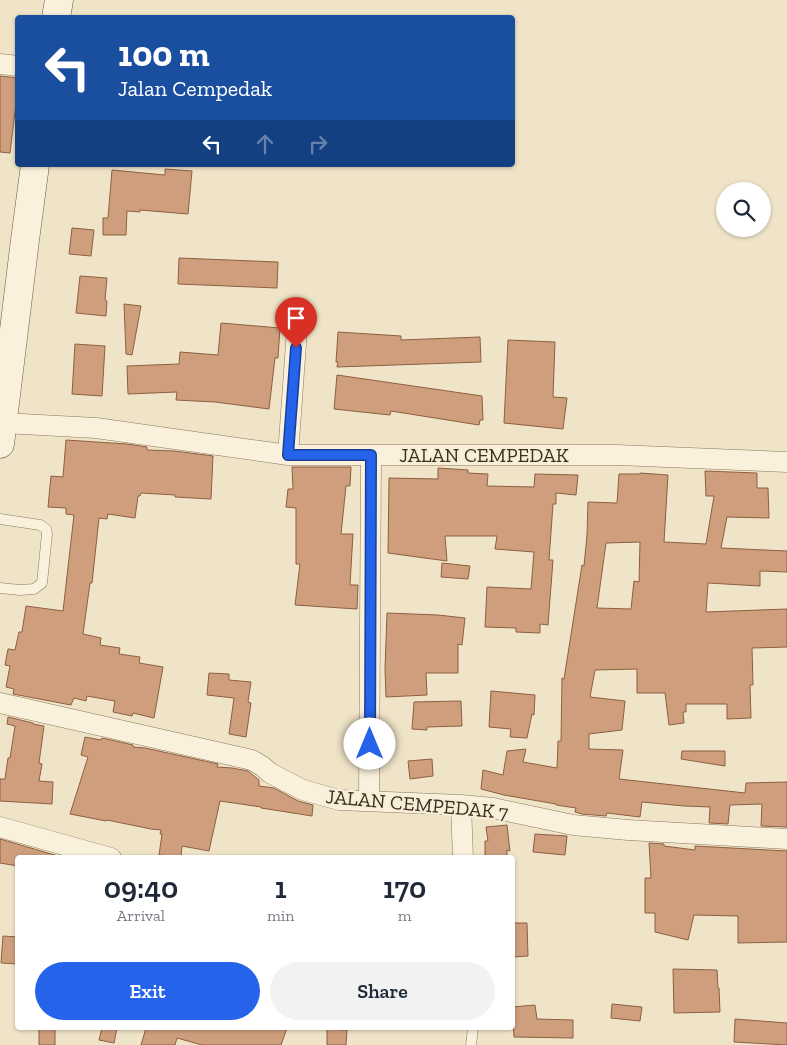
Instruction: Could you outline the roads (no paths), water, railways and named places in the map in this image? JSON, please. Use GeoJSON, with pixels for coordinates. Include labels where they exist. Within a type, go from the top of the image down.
{"type":"FeatureCollection","features":[{"type":"Feature","properties":{"kind":"main road"},"geometry":{"type":"LineString","coordinates":[[56,15],[58,0]]}},
{"type":"Feature","properties":{"kind":"main road"},"geometry":{"type":"LineString","coordinates":[[1,433],[35,167]]}},
{"type":"Feature","properties":{"kind":"street"},"geometry":{"type":"LineString","coordinates":[[0,64],[15,66]]}},
{"type":"Feature","properties":{"kind":"street"},"geometry":{"type":"LineString","coordinates":[[288,455],[297,330]]}},
{"type":"Feature","properties":{"kind":"street","name":"JALAN CEMPEDAK"},"geometry":{"type":"LineString","coordinates":[[1,433],[96,428],[288,455],[617,455],[787,462]]}},
{"type":"Feature","properties":{"kind":"street"},"geometry":{"type":"LineString","coordinates":[[369,802],[371,455]]}},
{"type":"Feature","properties":{"kind":"street","name":"JALAN CEMPEDAK 7"},"geometry":{"type":"LineString","coordinates":[[0,703],[252,760],[270,773],[312,793],[339,800],[462,805],[493,808],[573,825],[787,839]]}},
{"type":"Feature","properties":{"kind":"street"},"geometry":{"type":"LineString","coordinates":[[462,805],[463,855]]}},
{"type":"Feature","properties":{"kind":"street"},"geometry":{"type":"LineString","coordinates":[[0,826],[101,855]]}},
{"type":"Feature","properties":{"kind":"lane"},"geometry":{"type":"LineString","coordinates":[[0,519],[40,525],[46,529],[48,534],[42,583],[34,590],[0,588]]}},
{"type":"Feature","properties":{"kind":"lane"},"geometry":{"type":"LineString","coordinates":[[471,1045],[473,1030]]}}]}
